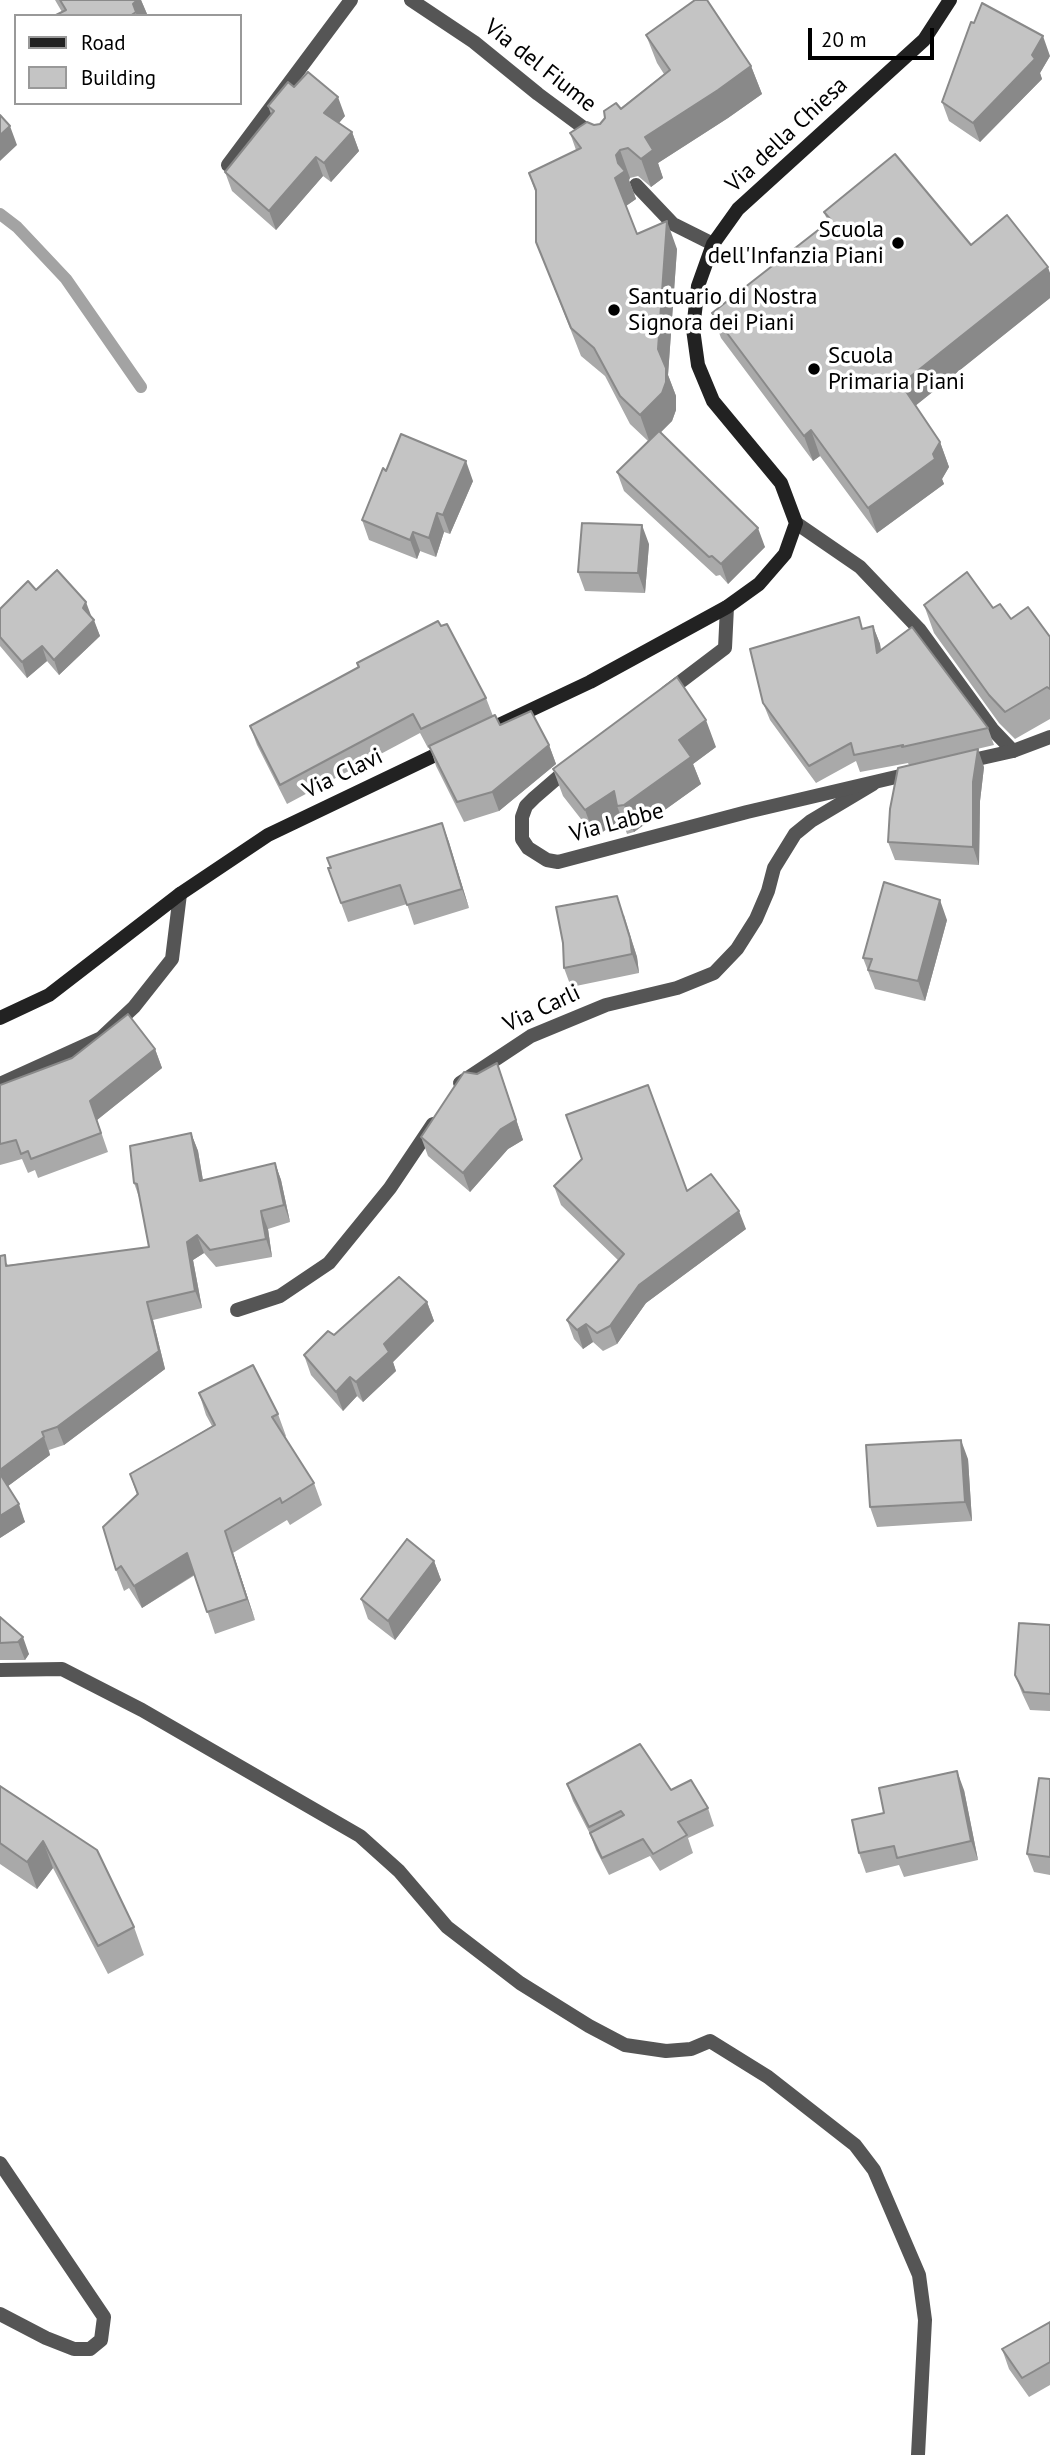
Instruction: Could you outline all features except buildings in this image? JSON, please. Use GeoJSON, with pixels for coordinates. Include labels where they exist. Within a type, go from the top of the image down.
{"type":"FeatureCollection","features":[{"type":"Feature","properties":{"kind":"main road","name":"Via della Chiesa"},"geometry":{"type":"LineString","coordinates":[[796,523],[781,483],[713,401],[698,365],[693,329],[698,286],[713,244],[738,209],[924,40],[950,0]]}},
{"type":"Feature","properties":{"kind":"main road","name":"Via Clavi"},"geometry":{"type":"LineString","coordinates":[[0,1018],[49,995],[180,894],[268,835],[590,682],[727,607],[759,584],[785,554],[796,523]]}},
{"type":"Feature","properties":{"kind":"street"},"geometry":{"type":"LineString","coordinates":[[228,165],[351,0]]}},
{"type":"Feature","properties":{"kind":"street","name":"Via del Fiume"},"geometry":{"type":"LineString","coordinates":[[411,0],[474,42],[606,144]]}},
{"type":"Feature","properties":{"kind":"street"},"geometry":{"type":"LineString","coordinates":[[636,185],[673,224],[713,244]]}},
{"type":"Feature","properties":{"kind":"street"},"geometry":{"type":"LineString","coordinates":[[796,523],[860,567],[877,584],[919,629],[992,729],[1013,751]]}},
{"type":"Feature","properties":{"kind":"street"},"geometry":{"type":"LineString","coordinates":[[660,698],[725,648],[727,607]]}},
{"type":"Feature","properties":{"kind":"street","name":"Via Labbe"},"geometry":{"type":"LineString","coordinates":[[584,756],[526,806],[522,817],[522,839],[536,856],[558,862],[747,812],[1013,751],[1050,737]]}},
{"type":"Feature","properties":{"kind":"street","name":"Via Carli"},"geometry":{"type":"LineString","coordinates":[[455,1091],[462,1080],[531,1036],[606,1006],[677,988],[714,973],[737,949],[756,919],[774,868],[796,834],[811,821],[878,781]]}},
{"type":"Feature","properties":{"kind":"street"},"geometry":{"type":"LineString","coordinates":[[0,1084],[101,1038],[134,1007],[172,959],[180,894]]}},
{"type":"Feature","properties":{"kind":"street"},"geometry":{"type":"LineString","coordinates":[[237,1310],[280,1297],[329,1263],[390,1188],[440,1112]]}},
{"type":"Feature","properties":{"kind":"street"},"geometry":{"type":"LineString","coordinates":[[0,1670],[62,1669],[142,1710],[360,1836],[399,1871],[447,1927],[520,1983],[578,2019],[625,2045],[666,2051],[691,2049],[710,2041],[768,2077],[855,2145],[874,2170],[919,2275],[925,2320],[918,2455]]}},
{"type":"Feature","properties":{"kind":"street"},"geometry":{"type":"LineString","coordinates":[[0,2163],[104,2318],[101,2340],[90,2349],[74,2349],[0,2314]]}},
{"type":"Feature","properties":{"kind":"waterway"},"geometry":{"type":"LineString","coordinates":[[0,214],[17,227],[66,279],[141,387]]}},
{"type":"Feature","properties":{"kind":"place","name":"Scuola dell'Infanzia Piani"},"geometry":{"type":"Point","coordinates":[898,243]}},
{"type":"Feature","properties":{"kind":"place","name":"Santuario di Nostra Signora dei Piani"},"geometry":{"type":"Point","coordinates":[614,310]}},
{"type":"Feature","properties":{"kind":"place","name":"Scuola Primaria Piani"},"geometry":{"type":"Point","coordinates":[814,369]}}]}
